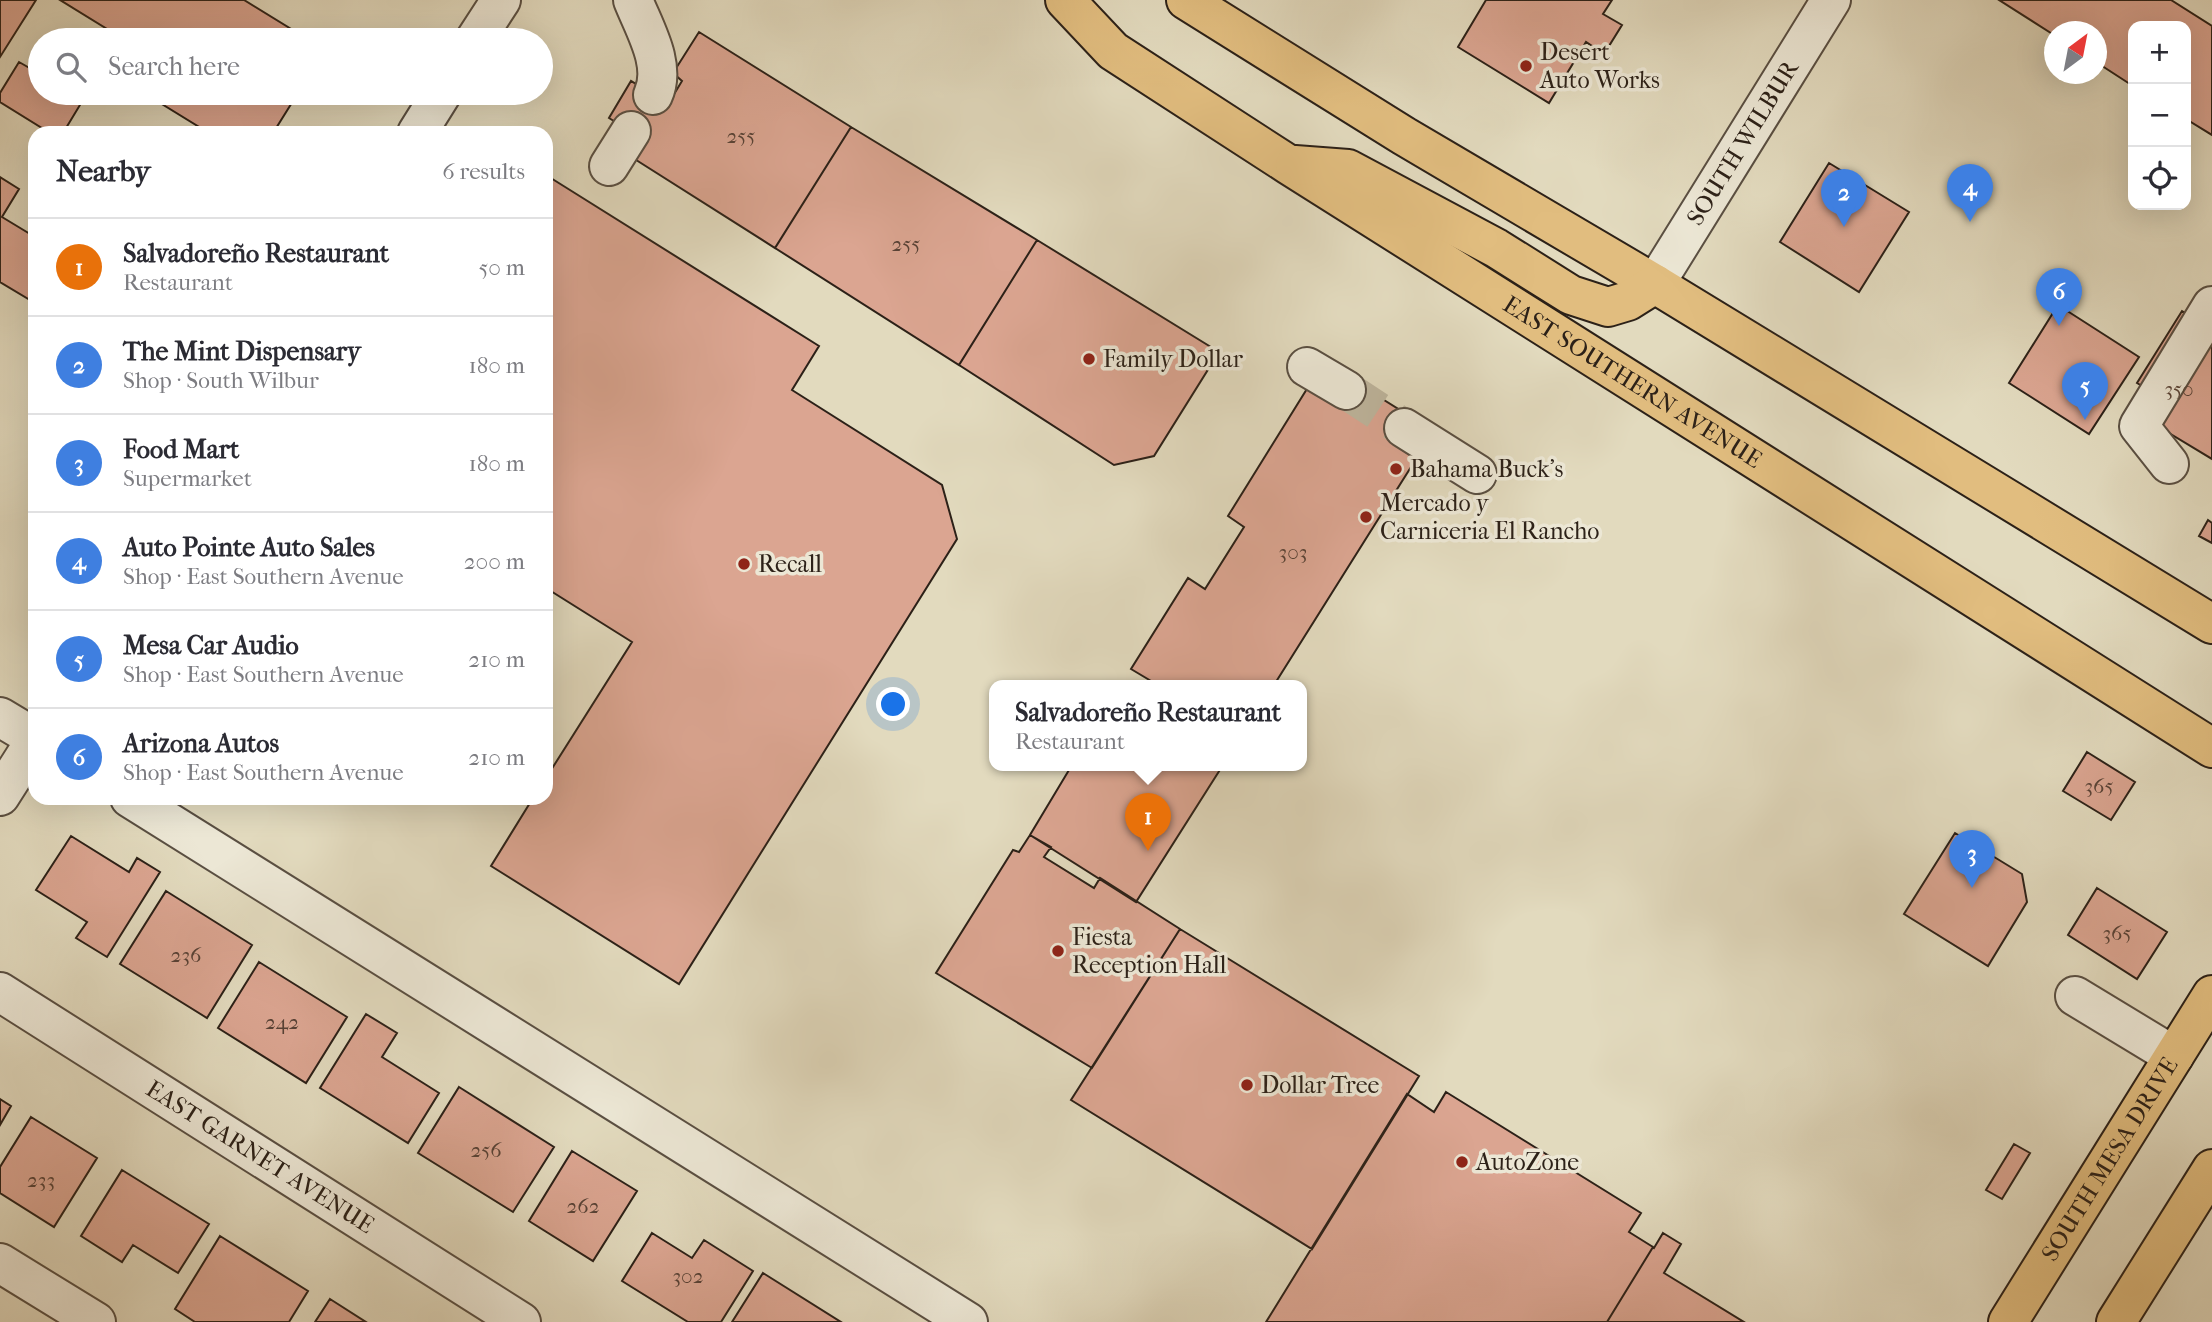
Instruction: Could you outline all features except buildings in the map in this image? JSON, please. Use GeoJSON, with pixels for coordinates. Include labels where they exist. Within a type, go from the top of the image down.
{"type":"FeatureCollection","features":[{"type":"Feature","properties":{"kind":"main road","name":"EAST SOUTHERN AVENUE"},"geometry":{"type":"LineString","coordinates":[[1065,0],[1113,51],[2212,748]]}},
{"type":"Feature","properties":{"kind":"main road"},"geometry":{"type":"LineString","coordinates":[[1186,0],[1404,136],[1655,284],[2212,624]]}},
{"type":"Feature","properties":{"kind":"main road"},"geometry":{"type":"LineString","coordinates":[[1289,165],[1348,169],[1496,248],[1571,295],[1608,307],[1628,301],[1655,284]]}},
{"type":"Feature","properties":{"kind":"main road","name":"SOUTH MESA DRIVE"},"geometry":{"type":"LineString","coordinates":[[2008,1322],[2212,995]]}},
{"type":"Feature","properties":{"kind":"main road"},"geometry":{"type":"LineString","coordinates":[[2116,1322],[2212,1169]]}},
{"type":"Feature","properties":{"kind":"street"},"geometry":{"type":"LineString","coordinates":[[483,28],[501,0]]}},
{"type":"Feature","properties":{"kind":"street"},"geometry":{"type":"LineString","coordinates":[[633,0],[656,59],[658,84],[653,95]]}},
{"type":"Feature","properties":{"kind":"street","name":"SOUTH WILBUR"},"geometry":{"type":"LineString","coordinates":[[1655,284],[1831,0]]}},
{"type":"Feature","properties":{"kind":"street"},"geometry":{"type":"LineString","coordinates":[[421,126],[434,105]]}},
{"type":"Feature","properties":{"kind":"street"},"geometry":{"type":"LineString","coordinates":[[609,166],[631,131]]}},
{"type":"Feature","properties":{"kind":"street"},"geometry":{"type":"LineString","coordinates":[[2169,464],[2139,426],[2212,306]]}},
{"type":"Feature","properties":{"kind":"street"},"geometry":{"type":"LineString","coordinates":[[1307,368],[1346,390]]}},
{"type":"Feature","properties":{"kind":"street"},"geometry":{"type":"LineString","coordinates":[[1404,428],[1477,474]]}},
{"type":"Feature","properties":{"kind":"street"},"geometry":{"type":"LineString","coordinates":[[0,717],[28,735]]}},
{"type":"Feature","properties":{"kind":"street"},"geometry":{"type":"LineString","coordinates":[[0,796],[28,750]]}},
{"type":"Feature","properties":{"kind":"street"},"geometry":{"type":"LineString","coordinates":[[142,805],[968,1322]]}},
{"type":"Feature","properties":{"kind":"street","name":"EAST GARNET AVENUE"},"geometry":{"type":"LineString","coordinates":[[0,992],[521,1322]]}},
{"type":"Feature","properties":{"kind":"street"},"geometry":{"type":"LineString","coordinates":[[2076,996],[2174,1056]]}},
{"type":"Feature","properties":{"kind":"street"},"geometry":{"type":"LineString","coordinates":[[0,1263],[96,1322]]}},
{"type":"Feature","properties":{"kind":"tunnel"},"geometry":{"type":"LineString","coordinates":[[1346,390],[1404,428]]}},
{"type":"Feature","properties":{"kind":"place","name":"Desert Auto Works"},"geometry":{"type":"Point","coordinates":[1526,66]}},
{"type":"Feature","properties":{"kind":"place","name":"Auto Pointe Auto Sales"},"geometry":{"type":"Point","coordinates":[1970,222]}},
{"type":"Feature","properties":{"kind":"place","name":"The Mint Dispensary"},"geometry":{"type":"Point","coordinates":[1844,227]}},
{"type":"Feature","properties":{"kind":"place","name":"Arizona Autos"},"geometry":{"type":"Point","coordinates":[2059,326]}},
{"type":"Feature","properties":{"kind":"place","name":"Family Dollar"},"geometry":{"type":"Point","coordinates":[1089,359]}},
{"type":"Feature","properties":{"kind":"place","name":"Mesa Car Audio"},"geometry":{"type":"Point","coordinates":[2085,420]}},
{"type":"Feature","properties":{"kind":"place","name":"Bahama Buck's"},"geometry":{"type":"Point","coordinates":[1396,469]}},
{"type":"Feature","properties":{"kind":"place","name":"Mercado y Carniceria El Rancho"},"geometry":{"type":"Point","coordinates":[1366,517]}},
{"type":"Feature","properties":{"kind":"place","name":"Recall"},"geometry":{"type":"Point","coordinates":[744,564]}},
{"type":"Feature","properties":{"kind":"place","name":"Salvadoreño Restaurant"},"geometry":{"type":"Point","coordinates":[1148,851]}},
{"type":"Feature","properties":{"kind":"place","name":"Food Mart"},"geometry":{"type":"Point","coordinates":[1972,888]}},
{"type":"Feature","properties":{"kind":"place","name":"Fiesta Reception Hall"},"geometry":{"type":"Point","coordinates":[1058,951]}},
{"type":"Feature","properties":{"kind":"place","name":"Dollar Tree"},"geometry":{"type":"Point","coordinates":[1247,1085]}},
{"type":"Feature","properties":{"kind":"place","name":"AutoZone"},"geometry":{"type":"Point","coordinates":[1462,1162]}}]}
